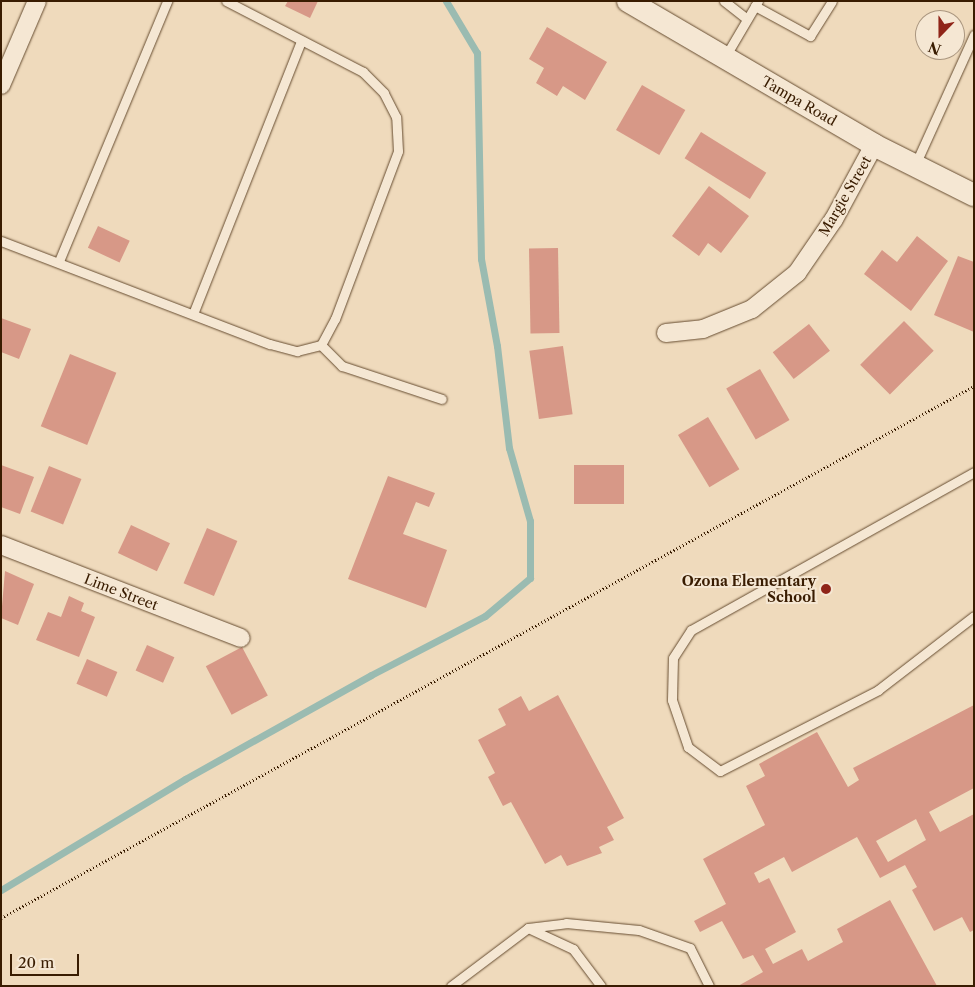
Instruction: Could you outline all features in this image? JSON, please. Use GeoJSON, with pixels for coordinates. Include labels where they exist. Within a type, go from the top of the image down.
{"type":"FeatureCollection","features":[{"type":"Feature","properties":{"kind":"street"},"geometry":{"type":"LineString","coordinates":[[1,85],[37,1]]}},
{"type":"Feature","properties":{"kind":"street","name":"Tampa Road"},"geometry":{"type":"LineString","coordinates":[[628,1],[874,145],[974,195]]}},
{"type":"Feature","properties":{"kind":"street","name":"Margie Street"},"geometry":{"type":"LineString","coordinates":[[666,333],[703,329],[752,309],[797,273],[834,219],[874,145]]}},
{"type":"Feature","properties":{"kind":"street","name":"Lime Street"},"geometry":{"type":"LineString","coordinates":[[1,545],[241,638]]}},
{"type":"Feature","properties":{"kind":"lane"},"geometry":{"type":"LineString","coordinates":[[58,261],[166,1]]}},
{"type":"Feature","properties":{"kind":"lane"},"geometry":{"type":"LineString","coordinates":[[1,241],[58,261],[193,314],[297,351],[321,344],[335,319],[398,151],[396,117],[384,93],[363,72],[226,1]]}},
{"type":"Feature","properties":{"kind":"lane"},"geometry":{"type":"LineString","coordinates":[[724,1],[747,19]]}},
{"type":"Feature","properties":{"kind":"lane"},"geometry":{"type":"LineString","coordinates":[[724,57],[757,4],[810,36],[832,1]]}},
{"type":"Feature","properties":{"kind":"lane"},"geometry":{"type":"LineString","coordinates":[[915,166],[974,35]]}},
{"type":"Feature","properties":{"kind":"lane"},"geometry":{"type":"LineString","coordinates":[[193,314],[301,41]]}},
{"type":"Feature","properties":{"kind":"lane"},"geometry":{"type":"LineString","coordinates":[[321,344],[342,366],[442,399]]}},
{"type":"Feature","properties":{"kind":"lane"},"geometry":{"type":"LineString","coordinates":[[974,472],[691,630],[673,658],[672,700],[688,747],[720,771],[878,690],[974,616]]}},
{"type":"Feature","properties":{"kind":"lane"},"geometry":{"type":"LineString","coordinates":[[451,986],[528,928],[566,923],[639,930],[690,948],[710,986]]}},
{"type":"Feature","properties":{"kind":"lane"},"geometry":{"type":"LineString","coordinates":[[528,928],[573,949],[601,986]]}},
{"type":"Feature","properties":{"kind":"path"},"geometry":{"type":"LineString","coordinates":[[1,918],[974,386]]}},
{"type":"Feature","properties":{"kind":"building"},"geometry":{"type":"Polygon","coordinates":[[[288,1],[318,1],[310,18],[285,6],[288,1]]]}},
{"type":"Feature","properties":{"kind":"building"},"geometry":{"type":"Polygon","coordinates":[[[547,27],[607,62],[585,100],[563,86],[557,96],[536,83],[544,68],[529,59],[547,27]]]}},
{"type":"Feature","properties":{"kind":"building"},"geometry":{"type":"Polygon","coordinates":[[[642,85],[685,110],[659,155],[616,130],[642,85]]]}},
{"type":"Feature","properties":{"kind":"building"},"geometry":{"type":"Polygon","coordinates":[[[701,132],[766,173],[750,199],[685,158],[701,132]]]}},
{"type":"Feature","properties":{"kind":"building"},"geometry":{"type":"Polygon","coordinates":[[[709,186],[749,216],[721,253],[708,243],[699,256],[672,236],[709,186]]]}},
{"type":"Feature","properties":{"kind":"building"},"geometry":{"type":"Polygon","coordinates":[[[98,226],[130,241],[120,263],[88,248],[98,226]]]}},
{"type":"Feature","properties":{"kind":"building"},"geometry":{"type":"Polygon","coordinates":[[[917,236],[948,261],[911,311],[864,274],[882,250],[897,262],[917,236]]]}},
{"type":"Feature","properties":{"kind":"building"},"geometry":{"type":"Polygon","coordinates":[[[558,248],[559,333],[530,333],[529,249],[558,248]]]}},
{"type":"Feature","properties":{"kind":"building"},"geometry":{"type":"Polygon","coordinates":[[[958,256],[974,262],[974,332],[934,315],[958,256]]]}},
{"type":"Feature","properties":{"kind":"building"},"geometry":{"type":"Polygon","coordinates":[[[1,318],[31,329],[19,359],[1,352],[1,318]]]}},
{"type":"Feature","properties":{"kind":"building"},"geometry":{"type":"Polygon","coordinates":[[[904,321],[934,351],[890,395],[860,365],[904,321]]]}},
{"type":"Feature","properties":{"kind":"building"},"geometry":{"type":"Polygon","coordinates":[[[809,324],[830,351],[794,379],[773,352],[809,324]]]}},
{"type":"Feature","properties":{"kind":"building"},"geometry":{"type":"Polygon","coordinates":[[[563,346],[573,414],[539,419],[529,351],[563,346]]]}},
{"type":"Feature","properties":{"kind":"building"},"geometry":{"type":"Polygon","coordinates":[[[70,354],[116,373],[87,445],[41,426],[70,354]]]}},
{"type":"Feature","properties":{"kind":"building"},"geometry":{"type":"Polygon","coordinates":[[[760,369],[790,420],[756,440],[726,388],[760,369]]]}},
{"type":"Feature","properties":{"kind":"building"},"geometry":{"type":"Polygon","coordinates":[[[708,417],[739,469],[709,487],[678,435],[708,417]]]}},
{"type":"Feature","properties":{"kind":"building"},"geometry":{"type":"Polygon","coordinates":[[[1,465],[34,477],[20,514],[1,507],[1,465]]]}},
{"type":"Feature","properties":{"kind":"building"},"geometry":{"type":"Polygon","coordinates":[[[574,465],[624,465],[624,504],[574,504],[574,465]]]}},
{"type":"Feature","properties":{"kind":"building"},"geometry":{"type":"Polygon","coordinates":[[[49,466],[81,479],[63,525],[31,511],[49,466]]]}},
{"type":"Feature","properties":{"kind":"building"},"geometry":{"type":"Polygon","coordinates":[[[388,476],[435,493],[429,507],[416,502],[403,534],[447,550],[426,608],[348,579],[388,476]]]}},
{"type":"Feature","properties":{"kind":"building"},"geometry":{"type":"Polygon","coordinates":[[[131,525],[170,543],[157,571],[118,553],[131,525]]]}},
{"type":"Feature","properties":{"kind":"building"},"geometry":{"type":"Polygon","coordinates":[[[207,528],[237,541],[214,596],[184,583],[207,528]]]}},
{"type":"Feature","properties":{"kind":"building"},"geometry":{"type":"Polygon","coordinates":[[[5,571],[34,584],[18,625],[1,618],[5,571]]]}},
{"type":"Feature","properties":{"kind":"building"},"geometry":{"type":"Polygon","coordinates":[[[69,596],[84,603],[81,611],[95,617],[79,657],[36,640],[48,612],[61,617],[69,596]]]}},
{"type":"Feature","properties":{"kind":"building"},"geometry":{"type":"Polygon","coordinates":[[[147,645],[174,657],[163,683],[136,671],[147,645]]]}},
{"type":"Feature","properties":{"kind":"building"},"geometry":{"type":"Polygon","coordinates":[[[242,647],[268,696],[232,715],[206,666],[242,647]]]}},
{"type":"Feature","properties":{"kind":"building"},"geometry":{"type":"Polygon","coordinates":[[[87,659],[117,672],[107,697],[76,684],[87,659]]]}},
{"type":"Feature","properties":{"kind":"building"},"geometry":{"type":"Polygon","coordinates":[[[558,695],[624,818],[607,827],[614,840],[599,847],[602,853],[567,866],[561,855],[545,864],[511,802],[503,806],[488,777],[495,773],[478,740],[506,725],[498,709],[521,696],[529,711],[558,695]]]}},
{"type":"Feature","properties":{"kind":"building"},"geometry":{"type":"Polygon","coordinates":[[[974,705],[974,788],[929,812],[940,832],[974,814],[974,930],[970,932],[962,917],[934,931],[912,890],[917,887],[905,865],[880,878],[857,837],[792,872],[784,857],[754,873],[759,883],[769,878],[796,932],[765,949],[773,964],[802,949],[808,961],[843,942],[837,929],[890,900],[937,986],[738,986],[763,972],[753,955],[743,959],[722,921],[700,932],[694,921],[726,904],[703,859],[765,825],[746,786],[765,776],[759,764],[817,732],[848,787],[859,780],[853,768],[974,705]],[[916,819],[876,841],[888,862],[926,840],[916,819]]]}},
{"type":"Feature","properties":{"kind":"waterway"},"geometry":{"type":"LineString","coordinates":[[1,890],[185,779],[371,675],[485,616],[530,578],[530,521],[509,448],[497,346],[481,259],[477,53],[446,1]]}},
{"type":"Feature","properties":{"kind":"place","name":"Ozona Elementary School"},"geometry":{"type":"Point","coordinates":[826,589]}}]}
